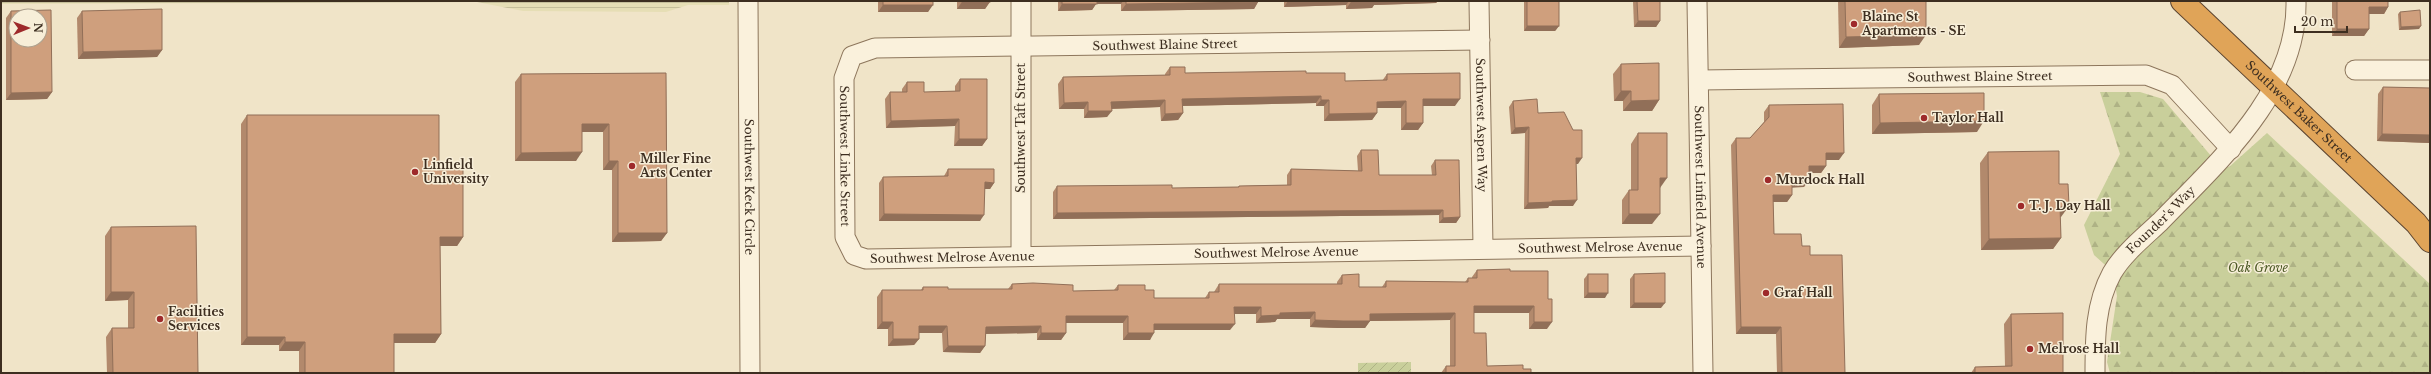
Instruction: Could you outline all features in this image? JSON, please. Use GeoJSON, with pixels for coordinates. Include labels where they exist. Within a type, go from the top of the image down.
{"type":"FeatureCollection","features":[{"type":"Feature","properties":{"kind":"highway","name":"Southwest Baker Street"},"geometry":{"type":"LineString","coordinates":[[2182,1],[2423,226],[2430,241]]}},
{"type":"Feature","properties":{"kind":"street","name":"Southwest Keck Circle"},"geometry":{"type":"LineString","coordinates":[[748,1],[750,373]]}},
{"type":"Feature","properties":{"kind":"street","name":"Southwest Taft Street"},"geometry":{"type":"LineString","coordinates":[[1021,1],[1021,256]]}},
{"type":"Feature","properties":{"kind":"street","name":"Southwest Aspen Way"},"geometry":{"type":"LineString","coordinates":[[1479,1],[1483,248]]}},
{"type":"Feature","properties":{"kind":"street","name":"Southwest Linfield Avenue"},"geometry":{"type":"LineString","coordinates":[[1697,1],[1703,373]]}},
{"type":"Feature","properties":{"kind":"street","name":"Founder's Way"},"geometry":{"type":"LineString","coordinates":[[2095,373],[2095,339],[2099,303],[2112,272],[2231,149],[2247,130],[2273,86],[2290,50],[2296,1]]}},
{"type":"Feature","properties":{"kind":"street","name":"Southwest Blaine Street"},"geometry":{"type":"LineString","coordinates":[[852,56],[875,48],[1480,40]]}},
{"type":"Feature","properties":{"kind":"street","name":"Southwest Linke Street"},"geometry":{"type":"LineString","coordinates":[[852,56],[844,78],[845,237],[854,255]]}},
{"type":"Feature","properties":{"kind":"street"},"geometry":{"type":"LineString","coordinates":[[2355,70],[2430,70]]}},
{"type":"Feature","properties":{"kind":"street","name":"Southwest Blaine Street"},"geometry":{"type":"LineString","coordinates":[[1699,80],[2146,75],[2172,85],[2231,149]]}},
{"type":"Feature","properties":{"kind":"street","name":"Southwest Melrose Avenue"},"geometry":{"type":"LineString","coordinates":[[854,255],[866,259],[1483,248],[1701,246]]}},
{"type":"Feature","properties":{"kind":"shaded area"},"geometry":{"type":"Polygon","coordinates":[[[1,1],[729,1],[729,5],[688,5],[666,12],[523,11],[477,2],[1,4],[1,1]]]}},
{"type":"Feature","properties":{"kind":"green space","name":"Oak Grove"},"geometry":{"type":"Polygon","coordinates":[[[2100,92],[2140,92],[2163,99],[2217,163],[2229,167],[2267,133],[2430,284],[2430,373],[2110,373],[2107,362],[2117,296],[2113,272],[2094,255],[2084,225],[2120,154],[2100,92]]]}},
{"type":"Feature","properties":{"kind":"green space"},"geometry":{"type":"Polygon","coordinates":[[[1411,362],[1411,373],[1358,373],[1358,363],[1411,362]]]}},
{"type":"Feature","properties":{"kind":"building"},"geometry":{"type":"Polygon","coordinates":[[[883,1],[933,1],[933,5],[883,5],[883,1]]]}},
{"type":"Feature","properties":{"kind":"building"},"geometry":{"type":"Polygon","coordinates":[[[990,1],[990,2],[962,2],[990,1]]]}},
{"type":"Feature","properties":{"kind":"building"},"geometry":{"type":"Polygon","coordinates":[[[1062,1],[1097,1],[1097,4],[1062,4],[1062,1]]]}},
{"type":"Feature","properties":{"kind":"building"},"geometry":{"type":"Polygon","coordinates":[[[1126,1],[1258,1],[1258,2],[1126,4],[1126,1]]]}},
{"type":"Feature","properties":{"kind":"building"},"geometry":{"type":"Polygon","coordinates":[[[1376,1],[1376,2],[1351,2],[1376,1]]]}},
{"type":"Feature","properties":{"kind":"building"},"geometry":{"type":"Polygon","coordinates":[[[1527,1],[1559,1],[1559,26],[1527,26],[1527,1]]]}},
{"type":"Feature","properties":{"kind":"building"},"geometry":{"type":"Polygon","coordinates":[[[1637,1],[1660,1],[1660,21],[1638,21],[1637,1]]]}},
{"type":"Feature","properties":{"kind":"building"},"geometry":{"type":"Polygon","coordinates":[[[1845,1],[1926,1],[1926,35],[1846,37],[1845,1]]]}},
{"type":"Feature","properties":{"kind":"building"},"geometry":{"type":"Polygon","coordinates":[[[2337,1],[2388,1],[2388,7],[2369,7],[2369,29],[2337,29],[2337,1]]]}},
{"type":"Feature","properties":{"kind":"building"},"geometry":{"type":"Polygon","coordinates":[[[162,9],[162,50],[83,52],[82,11],[162,9]]]}},
{"type":"Feature","properties":{"kind":"building"},"geometry":{"type":"Polygon","coordinates":[[[48,10],[51,10],[52,92],[11,93],[11,48],[48,48],[48,10]]]}},
{"type":"Feature","properties":{"kind":"building"},"geometry":{"type":"Polygon","coordinates":[[[2420,10],[2421,26],[2401,27],[2400,12],[2420,10]]]}},
{"type":"Feature","properties":{"kind":"building"},"geometry":{"type":"Polygon","coordinates":[[[1659,63],[1659,100],[1631,101],[1631,91],[1621,91],[1621,64],[1659,63]]]}},
{"type":"Feature","properties":{"kind":"building"},"geometry":{"type":"Polygon","coordinates":[[[1170,67],[1185,67],[1185,73],[1306,71],[1306,73],[1345,73],[1345,81],[1387,80],[1387,74],[1460,73],[1460,99],[1423,99],[1423,123],[1406,123],[1406,101],[1377,102],[1377,113],[1329,114],[1329,100],[1321,100],[1321,96],[1182,99],[1183,113],[1165,114],[1165,100],[1111,102],[1112,111],[1088,111],[1088,102],[1064,103],[1063,77],[1170,75],[1170,67]]]}},
{"type":"Feature","properties":{"kind":"building","name":"Miller Fine Arts Center"},"geometry":{"type":"Polygon","coordinates":[[[666,73],[667,233],[618,233],[618,161],[609,161],[609,124],[582,124],[582,152],[521,153],[521,74],[666,73]]]}},
{"type":"Feature","properties":{"kind":"building"},"geometry":{"type":"Polygon","coordinates":[[[960,79],[987,79],[987,139],[959,139],[959,119],[891,121],[890,92],[907,92],[907,82],[924,82],[924,92],[960,91],[960,79]]]}},
{"type":"Feature","properties":{"kind":"building"},"geometry":{"type":"Polygon","coordinates":[[[2383,87],[2430,88],[2430,135],[2382,134],[2383,87]]]}},
{"type":"Feature","properties":{"kind":"building"},"geometry":{"type":"Polygon","coordinates":[[[1984,93],[1984,121],[1880,123],[1879,94],[1984,93]]]}},
{"type":"Feature","properties":{"kind":"building"},"geometry":{"type":"Polygon","coordinates":[[[1537,99],[1538,113],[1564,112],[1573,130],[1582,130],[1582,158],[1576,158],[1577,200],[1528,203],[1529,127],[1515,128],[1513,101],[1537,99]]]}},
{"type":"Feature","properties":{"kind":"building"},"geometry":{"type":"Polygon","coordinates":[[[1843,104],[1844,153],[1826,153],[1826,166],[1809,166],[1809,180],[1792,180],[1792,195],[1773,195],[1774,234],[1801,234],[1802,246],[1810,246],[1810,255],[1842,255],[1845,373],[1782,373],[1781,327],[1741,327],[1736,138],[1750,138],[1769,117],[1769,105],[1843,104]]]}},
{"type":"Feature","properties":{"kind":"building"},"geometry":{"type":"Polygon","coordinates":[[[247,115],[439,115],[439,170],[463,169],[463,237],[440,237],[441,334],[394,334],[394,373],[305,373],[305,342],[285,342],[285,337],[247,337],[247,115]]]}},
{"type":"Feature","properties":{"kind":"building"},"geometry":{"type":"Polygon","coordinates":[[[1638,133],[1667,133],[1667,178],[1660,178],[1660,214],[1629,214],[1629,190],[1638,190],[1638,133]]]}},
{"type":"Feature","properties":{"kind":"building"},"geometry":{"type":"Polygon","coordinates":[[[1361,150],[1378,150],[1379,175],[1436,175],[1435,160],[1459,160],[1460,217],[1443,218],[1443,210],[1057,213],[1057,186],[1172,185],[1172,188],[1291,185],[1291,169],[1362,171],[1361,150]]]}},
{"type":"Feature","properties":{"kind":"building","name":"T. J. Day Hall"},"geometry":{"type":"Polygon","coordinates":[[[2059,151],[2059,184],[2068,184],[2069,206],[2060,207],[2061,238],[1989,239],[1988,152],[2059,151]]]}},
{"type":"Feature","properties":{"kind":"building"},"geometry":{"type":"Polygon","coordinates":[[[948,169],[994,169],[994,183],[985,182],[984,215],[884,214],[883,177],[948,176],[948,169]]]}},
{"type":"Feature","properties":{"kind":"building","name":"Facilities Services"},"geometry":{"type":"Polygon","coordinates":[[[196,226],[198,373],[113,373],[112,328],[134,328],[134,292],[111,292],[111,227],[196,226]]]}},
{"type":"Feature","properties":{"kind":"building"},"geometry":{"type":"Polygon","coordinates":[[[1510,269],[1510,271],[1548,271],[1548,299],[1552,299],[1552,322],[1534,322],[1534,306],[1474,306],[1474,333],[1486,333],[1487,366],[1523,365],[1523,369],[1531,369],[1531,373],[1446,373],[1446,366],[1455,366],[1455,313],[1370,314],[1370,321],[1343,321],[1315,320],[1315,312],[1280,313],[1280,315],[1261,316],[1261,307],[1234,307],[1235,324],[1154,324],[1154,333],[1128,333],[1128,316],[1066,316],[1066,333],[1041,333],[1041,326],[986,327],[985,346],[948,346],[947,326],[919,326],[919,339],[893,339],[893,322],[882,322],[882,290],[923,290],[923,287],[948,287],[948,289],[1012,289],[1012,284],[1033,283],[1073,285],[1073,291],[1118,290],[1118,285],[1145,285],[1145,290],[1154,290],[1154,298],[1209,298],[1209,292],[1219,292],[1219,284],[1342,284],[1342,275],[1359,274],[1359,287],[1386,287],[1386,281],[1468,282],[1468,278],[1477,278],[1477,270],[1510,269]]]}},
{"type":"Feature","properties":{"kind":"building"},"geometry":{"type":"Polygon","coordinates":[[[1665,273],[1665,303],[1634,303],[1634,274],[1665,273]]]}},
{"type":"Feature","properties":{"kind":"building"},"geometry":{"type":"Polygon","coordinates":[[[1588,274],[1608,274],[1608,293],[1588,293],[1588,274]]]}},
{"type":"Feature","properties":{"kind":"building","name":"Melrose Hall"},"geometry":{"type":"Polygon","coordinates":[[[2063,313],[2063,373],[1975,373],[1975,367],[2012,366],[2011,314],[2063,313]]]}},
{"type":"Feature","properties":{"kind":"place","name":"Blaine St Apartments - SE"},"geometry":{"type":"Point","coordinates":[1854,24]}},
{"type":"Feature","properties":{"kind":"place","name":"Taylor Hall"},"geometry":{"type":"Point","coordinates":[1924,118]}},
{"type":"Feature","properties":{"kind":"place","name":"Miller Fine Arts Center"},"geometry":{"type":"Point","coordinates":[632,166]}},
{"type":"Feature","properties":{"kind":"place","name":"Linfield University"},"geometry":{"type":"Point","coordinates":[415,172]}},
{"type":"Feature","properties":{"kind":"place","name":"Murdock Hall"},"geometry":{"type":"Point","coordinates":[1768,180]}},
{"type":"Feature","properties":{"kind":"place","name":"T. J. Day Hall"},"geometry":{"type":"Point","coordinates":[2021,206]}},
{"type":"Feature","properties":{"kind":"place","name":"Graf Hall"},"geometry":{"type":"Point","coordinates":[1766,293]}},
{"type":"Feature","properties":{"kind":"place","name":"Facilities Services"},"geometry":{"type":"Point","coordinates":[160,319]}},
{"type":"Feature","properties":{"kind":"place","name":"Melrose Hall"},"geometry":{"type":"Point","coordinates":[2030,349]}}]}
